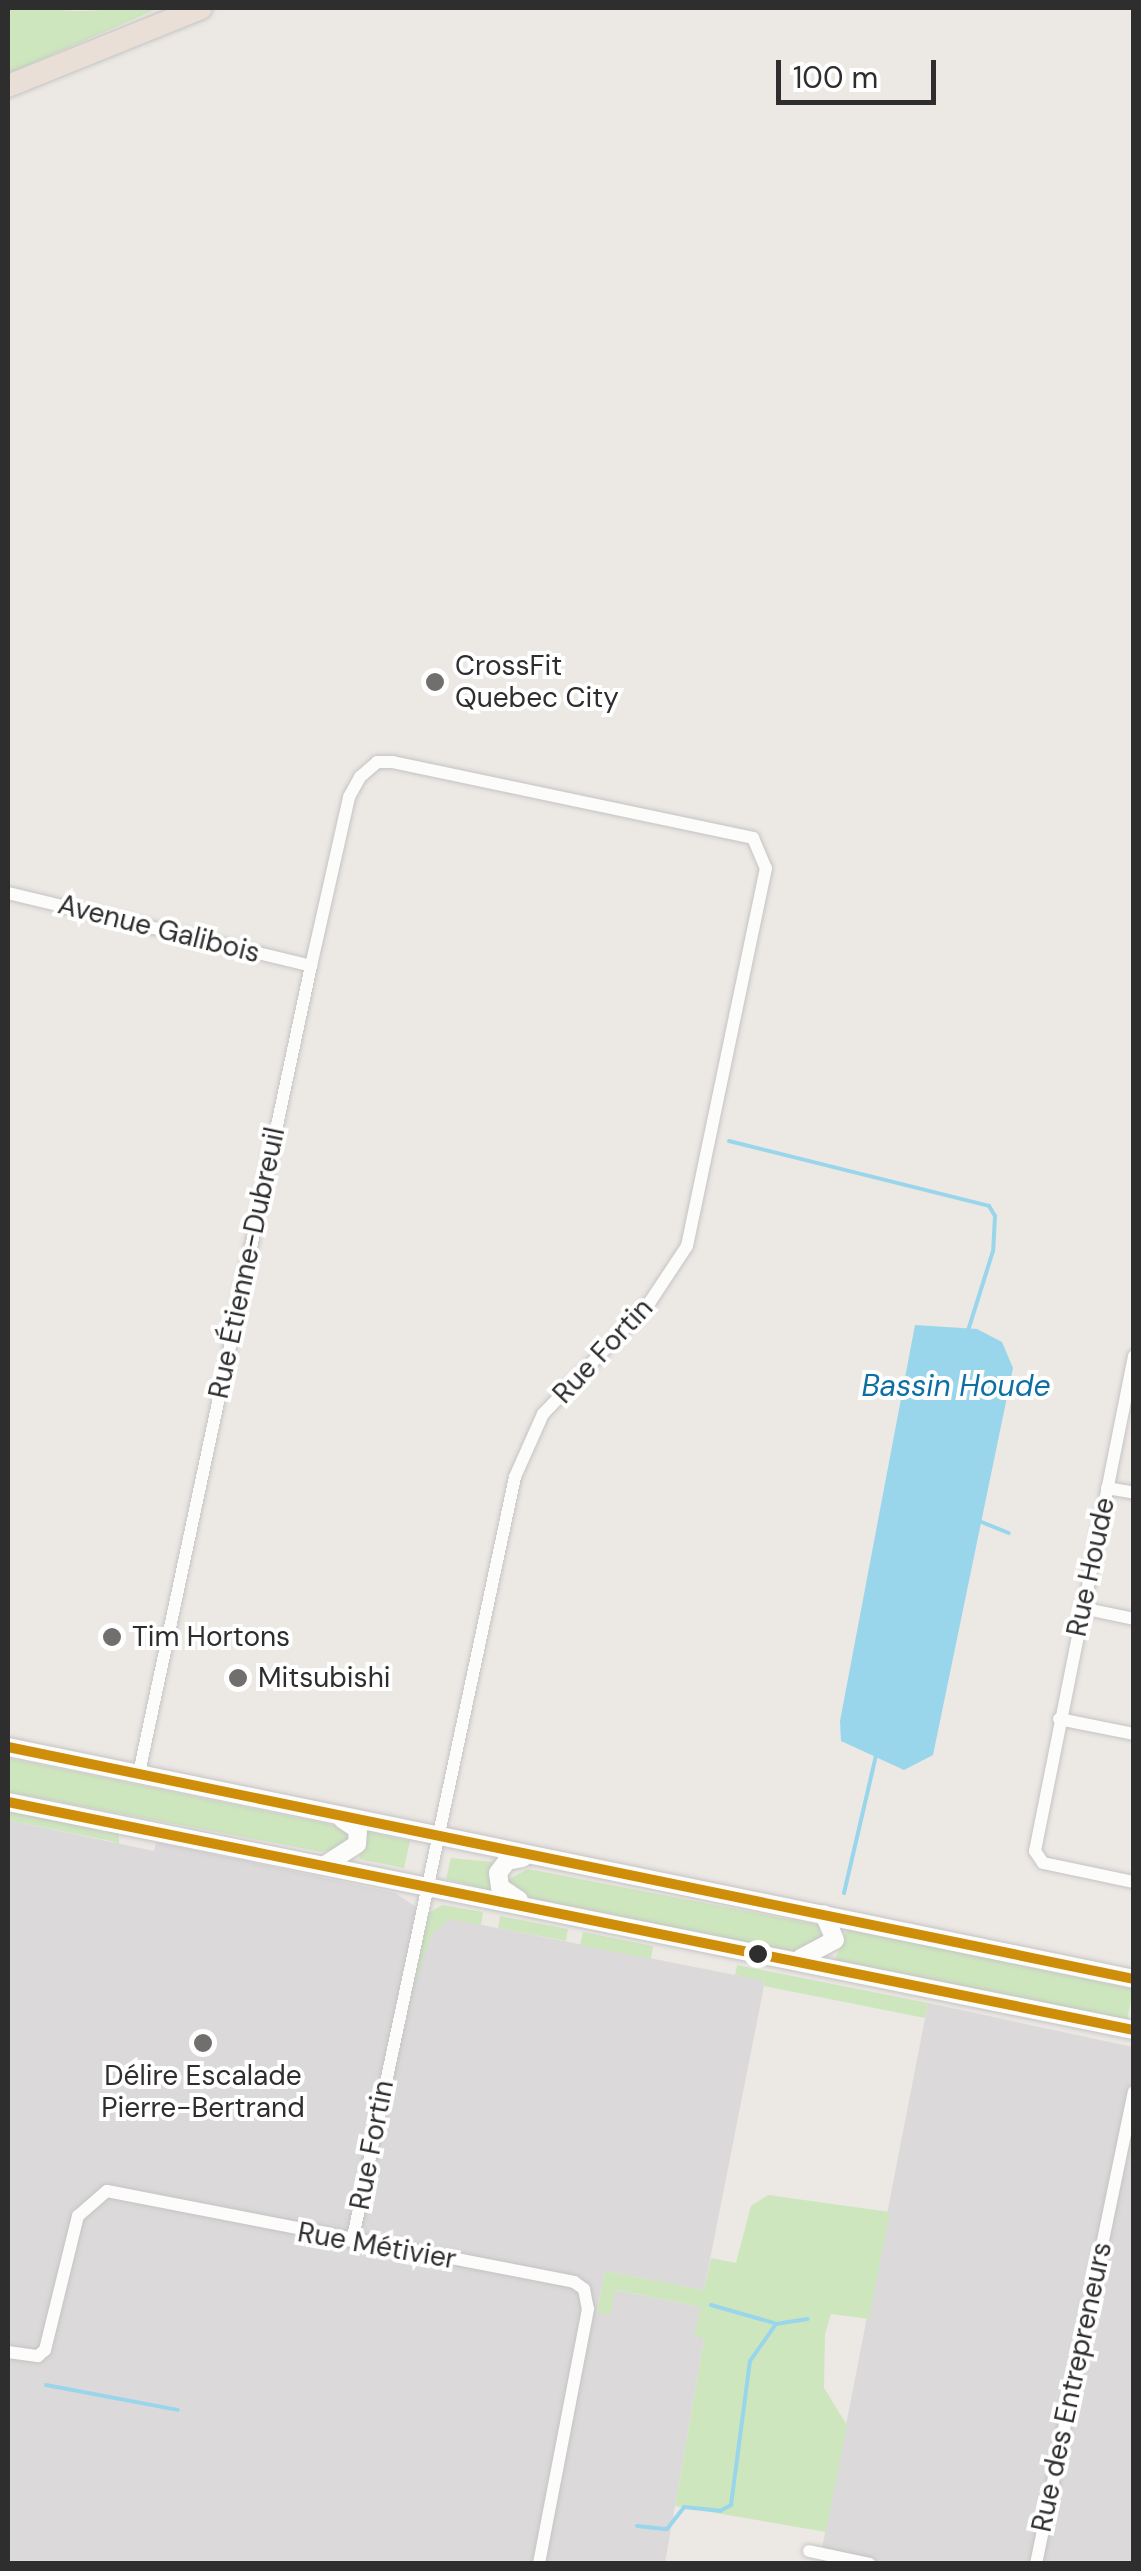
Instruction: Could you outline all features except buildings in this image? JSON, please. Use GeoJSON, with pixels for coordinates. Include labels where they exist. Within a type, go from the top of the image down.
{"type":"FeatureCollection","features":[{"type":"Feature","properties":{"kind":"highway"},"geometry":{"type":"LineString","coordinates":[[145,28],[172,8]]}},
{"type":"Feature","properties":{"kind":"highway"},"geometry":{"type":"LineString","coordinates":[[8,86],[201,8]]}},
{"type":"Feature","properties":{"kind":"main road"},"geometry":{"type":"LineString","coordinates":[[8,1748],[1134,1979]]}},
{"type":"Feature","properties":{"kind":"main road"},"geometry":{"type":"LineString","coordinates":[[8,1802],[1134,2030]]}},
{"type":"Feature","properties":{"kind":"main road"},"geometry":{"type":"LineString","coordinates":[[324,1866],[357,1844],[358,1830],[337,1815]]}},
{"type":"Feature","properties":{"kind":"main road"},"geometry":{"type":"LineString","coordinates":[[525,1904],[500,1887],[498,1873],[506,1861],[533,1857]]}},
{"type":"Feature","properties":{"kind":"main road"},"geometry":{"type":"LineString","coordinates":[[796,1959],[834,1940],[824,1914]]}},
{"type":"Feature","properties":{"kind":"street","name":"Rue Étienne-Dubreuil"},"geometry":{"type":"LineString","coordinates":[[139,1774],[310,966],[350,796],[377,762]]}},
{"type":"Feature","properties":{"kind":"street","name":"Rue Fortin"},"geometry":{"type":"LineString","coordinates":[[352,2242],[424,1886],[526,1441],[543,1414],[650,1302],[687,1246],[766,868],[753,838],[377,762]]}},
{"type":"Feature","properties":{"kind":"street","name":"Avenue Galibois"},"geometry":{"type":"LineString","coordinates":[[8,893],[310,966]]}},
{"type":"Feature","properties":{"kind":"street","name":"Rue Houde"},"geometry":{"type":"LineString","coordinates":[[1134,1356],[1059,1719],[1037,1857],[1134,1882]]}},
{"type":"Feature","properties":{"kind":"street"},"geometry":{"type":"LineString","coordinates":[[1107,1488],[1134,1493]]}},
{"type":"Feature","properties":{"kind":"street"},"geometry":{"type":"LineString","coordinates":[[1082,1608],[1134,1619]]}},
{"type":"Feature","properties":{"kind":"street"},"geometry":{"type":"LineString","coordinates":[[1059,1719],[1134,1734]]}},
{"type":"Feature","properties":{"kind":"street","name":"Rue des Entrepreneurs"},"geometry":{"type":"LineString","coordinates":[[1036,2564],[1134,2092]]}},
{"type":"Feature","properties":{"kind":"street","name":"Rue Métivier"},"geometry":{"type":"LineString","coordinates":[[8,2352],[38,2356],[45,2350],[78,2216],[107,2191],[352,2242],[574,2282],[584,2289],[588,2309],[539,2564]]}},
{"type":"Feature","properties":{"kind":"street"},"geometry":{"type":"LineString","coordinates":[[809,2550],[870,2564]]}},
{"type":"Feature","properties":{"kind":"shaded area"},"geometry":{"type":"Polygon","coordinates":[[[8,1820],[154,1851],[156,1842],[395,1893],[427,1914],[765,1981],[704,2290],[605,2271],[597,2312],[610,2314],[615,2290],[701,2307],[704,2340],[665,2563],[8,2563],[8,1820]]]}},
{"type":"Feature","properties":{"kind":"shaded area"},"geometry":{"type":"Polygon","coordinates":[[[928,2003],[1133,2047],[1133,2563],[819,2564],[928,2003]]]}},
{"type":"Feature","properties":{"kind":"green space"},"geometry":{"type":"Polygon","coordinates":[[[8,8],[80,11],[159,8],[8,74],[8,8]]]}},
{"type":"Feature","properties":{"kind":"green space"},"geometry":{"type":"Polygon","coordinates":[[[8,1758],[333,1825],[347,1833],[348,1845],[322,1852],[8,1792],[8,1758]]]}},
{"type":"Feature","properties":{"kind":"green space"},"geometry":{"type":"Polygon","coordinates":[[[8,1808],[107,1833],[119,1830],[119,1849],[115,1842],[8,1820],[8,1808]]]}},
{"type":"Feature","properties":{"kind":"green space"},"geometry":{"type":"Polygon","coordinates":[[[364,1831],[410,1841],[404,1868],[359,1859],[364,1831]]]}},
{"type":"Feature","properties":{"kind":"green space"},"geometry":{"type":"Polygon","coordinates":[[[451,1858],[503,1863],[490,1882],[495,1892],[446,1879],[451,1858]]]}},
{"type":"Feature","properties":{"kind":"green space"},"geometry":{"type":"Polygon","coordinates":[[[528,1869],[818,1925],[823,1940],[809,1953],[747,1944],[521,1896],[505,1881],[528,1869]]]}},
{"type":"Feature","properties":{"kind":"green space"},"geometry":{"type":"Polygon","coordinates":[[[442,1905],[483,1912],[481,1925],[450,1919],[431,1935],[414,1990],[427,1914],[442,1905]]]}},
{"type":"Feature","properties":{"kind":"green space"},"geometry":{"type":"Polygon","coordinates":[[[500,1916],[568,1929],[566,1941],[498,1928],[500,1916]]]}},
{"type":"Feature","properties":{"kind":"green space"},"geometry":{"type":"Polygon","coordinates":[[[847,1929],[1133,1989],[1127,2021],[835,1960],[847,1929]]]}},
{"type":"Feature","properties":{"kind":"green space"},"geometry":{"type":"Polygon","coordinates":[[[583,1932],[653,1946],[651,1959],[580,1945],[583,1932]]]}},
{"type":"Feature","properties":{"kind":"green space"},"geometry":{"type":"Polygon","coordinates":[[[737,1965],[928,2003],[925,2018],[764,1986],[765,1981],[735,1975],[737,1965]]]}},
{"type":"Feature","properties":{"kind":"green space"},"geometry":{"type":"Polygon","coordinates":[[[768,2195],[890,2212],[869,2319],[831,2314],[825,2334],[824,2388],[847,2425],[826,2532],[675,2506],[704,2340],[694,2334],[701,2307],[616,2290],[610,2315],[597,2313],[605,2271],[704,2290],[711,2258],[736,2263],[751,2206],[768,2195]]]}},
{"type":"Feature","properties":{"kind":"water","name":"Bassin Houde"},"geometry":{"type":"Polygon","coordinates":[[[915,1325],[977,1329],[1002,1342],[1013,1368],[933,1755],[904,1770],[841,1741],[840,1721],[915,1325]]]}},
{"type":"Feature","properties":{"kind":"waterway"},"geometry":{"type":"LineString","coordinates":[[729,1141],[989,1206],[995,1216],[993,1251],[968,1331]]}},
{"type":"Feature","properties":{"kind":"waterway"},"geometry":{"type":"LineString","coordinates":[[979,1521],[1009,1533]]}},
{"type":"Feature","properties":{"kind":"waterway"},"geometry":{"type":"LineString","coordinates":[[844,1893],[876,1756]]}},
{"type":"Feature","properties":{"kind":"waterway"},"geometry":{"type":"LineString","coordinates":[[711,2305],[774,2323]]}},
{"type":"Feature","properties":{"kind":"waterway"},"geometry":{"type":"LineString","coordinates":[[637,2526],[667,2529],[684,2507],[720,2511],[731,2505],[750,2361],[776,2324],[808,2319]]}},
{"type":"Feature","properties":{"kind":"waterway"},"geometry":{"type":"LineString","coordinates":[[46,2385],[178,2410]]}},
{"type":"Feature","properties":{"kind":"transit line"},"geometry":{"type":"LineString","coordinates":[[8,1747],[1134,1979]]}},
{"type":"Feature","properties":{"kind":"transit line"},"geometry":{"type":"LineString","coordinates":[[8,1802],[1134,2030]]}},
{"type":"Feature","properties":{"kind":"place","name":"CrossFit Quebec City"},"geometry":{"type":"Point","coordinates":[435,682]}},
{"type":"Feature","properties":{"kind":"place","name":"Tim Hortons"},"geometry":{"type":"Point","coordinates":[112,1637]}},
{"type":"Feature","properties":{"kind":"place","name":"Mitsubishi"},"geometry":{"type":"Point","coordinates":[238,1678]}},
{"type":"Feature","properties":{"kind":"place","name":"Délire Escalade Pierre-Bertrand"},"geometry":{"type":"Point","coordinates":[203,2043]}}]}
